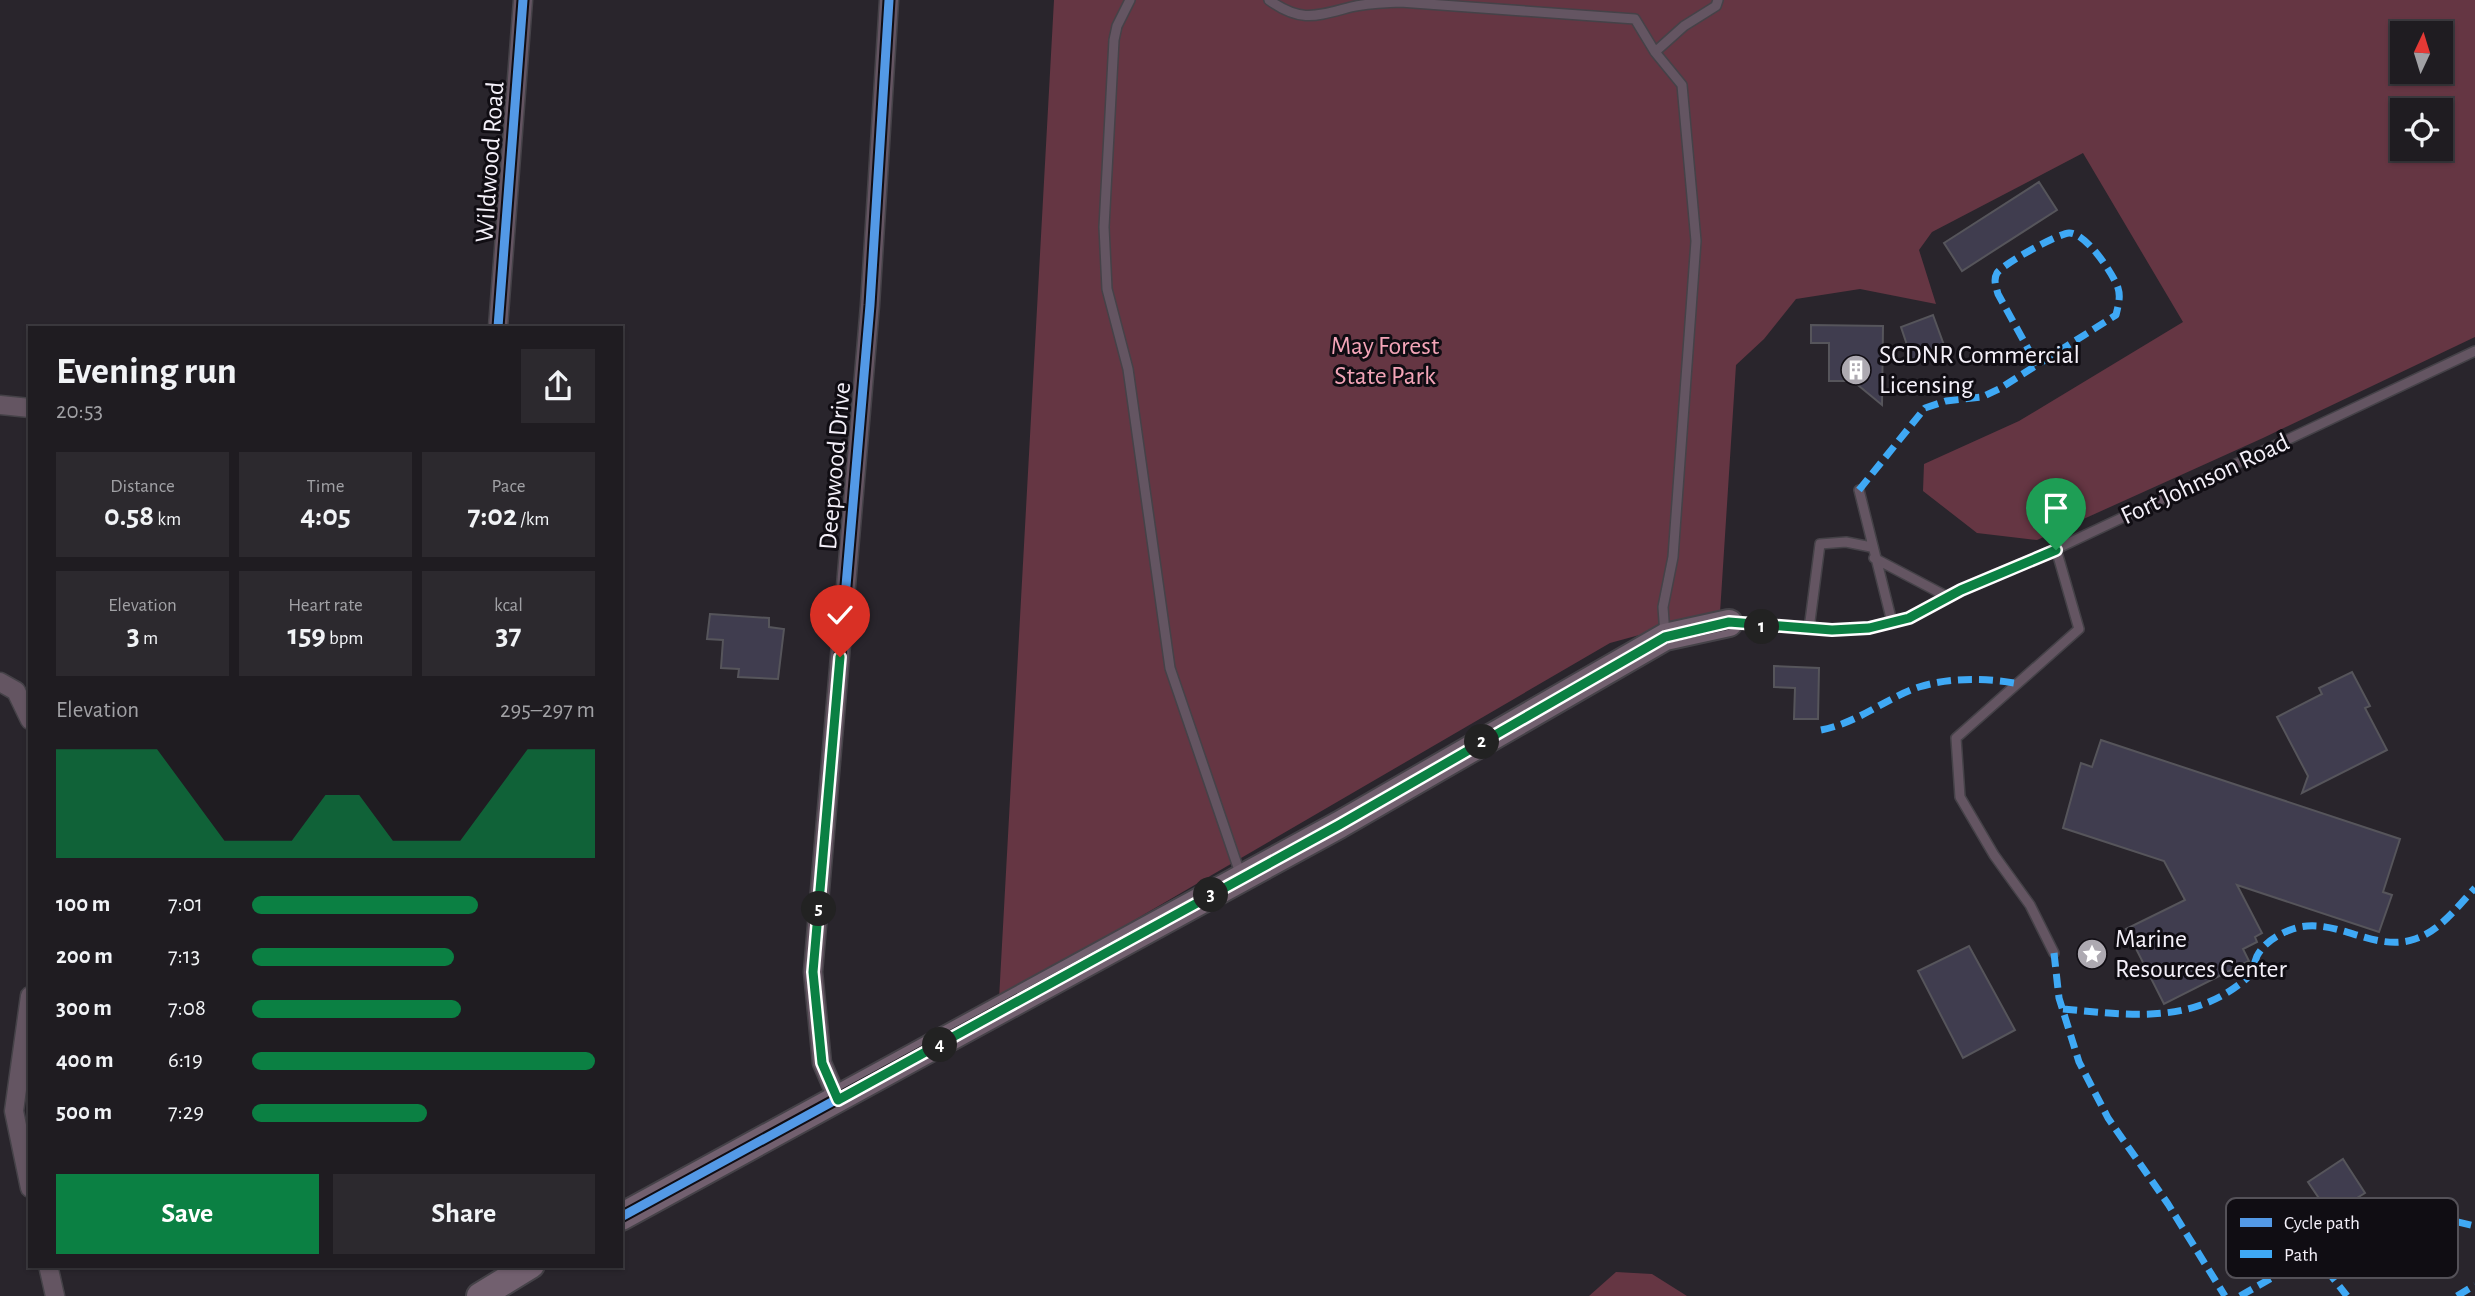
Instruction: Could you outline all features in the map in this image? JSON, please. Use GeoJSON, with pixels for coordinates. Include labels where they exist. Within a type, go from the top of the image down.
{"type":"FeatureCollection","features":[{"type":"Feature","properties":{"kind":"street","name":"Wildwood Road"},"geometry":{"type":"LineString","coordinates":[[498,326],[523,0]]}},
{"type":"Feature","properties":{"kind":"street","name":"Deepwood Drive"},"geometry":{"type":"LineString","coordinates":[[838,1100],[822,1063],[813,972],[870,305],[889,0]]}},
{"type":"Feature","properties":{"kind":"street"},"geometry":{"type":"LineString","coordinates":[[0,405],[28,408]]}},
{"type":"Feature","properties":{"kind":"street","name":"Fort Johnson Road"},"geometry":{"type":"LineString","coordinates":[[623,1216],[1241,878],[1665,637],[1729,622]]}},
{"type":"Feature","properties":{"kind":"street"},"geometry":{"type":"LineString","coordinates":[[0,682],[16,691],[28,716]]}},
{"type":"Feature","properties":{"kind":"street"},"geometry":{"type":"LineString","coordinates":[[28,1010],[14,1111],[28,1178]]}},
{"type":"Feature","properties":{"kind":"street"},"geometry":{"type":"LineString","coordinates":[[49,1268],[55,1296]]}},
{"type":"Feature","properties":{"kind":"street"},"geometry":{"type":"LineString","coordinates":[[480,1296],[524,1268]]}},
{"type":"Feature","properties":{"kind":"lane"},"geometry":{"type":"LineString","coordinates":[[1129,0],[1117,26],[1114,40],[1104,227],[1107,289],[1128,369],[1170,668],[1241,878]]}},
{"type":"Feature","properties":{"kind":"lane"},"geometry":{"type":"LineString","coordinates":[[1269,0],[1290,14],[1306,17],[1330,15],[1372,4],[1400,2],[1634,19],[1682,85],[1696,241],[1673,557],[1662,607],[1665,637]]}},
{"type":"Feature","properties":{"kind":"lane"},"geometry":{"type":"LineString","coordinates":[[1655,51],[1685,26],[1716,6],[1718,0]]}},
{"type":"Feature","properties":{"kind":"lane","name":"Fort Johnson Road"},"geometry":{"type":"LineString","coordinates":[[1729,622],[1809,629],[1869,628],[1909,618],[1948,597],[2056,550],[2475,351]]}},
{"type":"Feature","properties":{"kind":"lane"},"geometry":{"type":"LineString","coordinates":[[1859,490],[1871,547],[1892,622]]}},
{"type":"Feature","properties":{"kind":"lane"},"geometry":{"type":"LineString","coordinates":[[1809,629],[1820,544],[1846,542],[1871,547]]}},
{"type":"Feature","properties":{"kind":"lane"},"geometry":{"type":"LineString","coordinates":[[2054,953],[2030,905],[1994,855],[1960,797],[1956,738],[2079,629],[2056,550]]}},
{"type":"Feature","properties":{"kind":"lane"},"geometry":{"type":"LineString","coordinates":[[1874,558],[1948,597]]}},
{"type":"Feature","properties":{"kind":"green space","name":"May Forest State Park"},"geometry":{"type":"Polygon","coordinates":[[[1054,0],[2475,0],[2475,337],[2263,438],[2037,540],[1977,533],[1923,491],[1924,464],[2019,421],[2183,322],[2083,153],[1932,232],[1919,250],[1936,304],[1860,289],[1796,299],[1764,339],[1736,365],[1720,613],[1610,643],[999,999],[1054,0]]]}},
{"type":"Feature","properties":{"kind":"green space"},"geometry":{"type":"Polygon","coordinates":[[[1616,1272],[1652,1274],[1687,1296],[1589,1296],[1616,1272]]]}},
{"type":"Feature","properties":{"kind":"building"},"geometry":{"type":"Polygon","coordinates":[[[2039,182],[2057,210],[1962,271],[1944,243],[2039,182]]]}},
{"type":"Feature","properties":{"kind":"building"},"geometry":{"type":"Polygon","coordinates":[[[1933,315],[1945,348],[1912,360],[1901,327],[1933,315]]]}},
{"type":"Feature","properties":{"kind":"building","name":"SCDNR Commercial Licensing"},"geometry":{"type":"Polygon","coordinates":[[[1811,325],[1883,326],[1882,405],[1853,381],[1829,381],[1829,343],[1811,343],[1811,325]]]}},
{"type":"Feature","properties":{"kind":"building"},"geometry":{"type":"Polygon","coordinates":[[[710,614],[769,618],[769,627],[784,629],[778,679],[738,677],[739,669],[721,668],[723,640],[707,639],[710,614]]]}},
{"type":"Feature","properties":{"kind":"building"},"geometry":{"type":"Polygon","coordinates":[[[1774,666],[1819,668],[1818,719],[1794,719],[1795,688],[1774,687],[1774,666]]]}},
{"type":"Feature","properties":{"kind":"building"},"geometry":{"type":"Polygon","coordinates":[[[2352,672],[2370,706],[2365,708],[2387,750],[2302,793],[2308,776],[2277,717],[2322,694],[2319,688],[2352,672]]]}},
{"type":"Feature","properties":{"kind":"building"},"geometry":{"type":"Polygon","coordinates":[[[2101,740],[2400,839],[2383,892],[2392,895],[2379,932],[2237,885],[2262,933],[2255,937],[2257,942],[2243,949],[2249,961],[2164,1004],[2126,929],[2185,900],[2164,861],[2063,828],[2081,763],[2092,767],[2101,740]]]}},
{"type":"Feature","properties":{"kind":"building"},"geometry":{"type":"Polygon","coordinates":[[[1969,946],[2015,1030],[1963,1058],[1918,971],[1969,946]]]}},
{"type":"Feature","properties":{"kind":"building"},"geometry":{"type":"Polygon","coordinates":[[[2343,1159],[2365,1193],[2357,1198],[2319,1198],[2308,1182],[2343,1159]]]}},
{"type":"Feature","properties":{"kind":"marked path"},"geometry":{"type":"LineString","coordinates":[[1859,490],[1925,408],[1946,401],[1982,397],[1999,389],[2116,315],[2119,295],[2115,281],[2098,254],[2075,234],[2069,233],[2043,244],[2009,263],[1996,276],[1998,294],[2037,365]]}},
{"type":"Feature","properties":{"kind":"marked path"},"geometry":{"type":"LineString","coordinates":[[1821,730],[1848,722],[1906,692],[1931,684],[1969,679],[2020,684]]}},
{"type":"Feature","properties":{"kind":"marked path"},"geometry":{"type":"LineString","coordinates":[[2063,1009],[2159,1014],[2204,1004],[2225,994],[2246,979],[2263,948],[2285,932],[2306,926],[2321,926],[2384,942],[2415,939],[2433,930],[2475,888]]}},
{"type":"Feature","properties":{"kind":"marked path"},"geometry":{"type":"LineString","coordinates":[[2054,953],[2059,998],[2079,1062],[2108,1118],[2168,1204],[2225,1296]]}},
{"type":"Feature","properties":{"kind":"marked path"},"geometry":{"type":"LineString","coordinates":[[2458,1222],[2475,1226]]}},
{"type":"Feature","properties":{"kind":"marked path"},"geometry":{"type":"LineString","coordinates":[[2240,1296],[2272,1278]]}},
{"type":"Feature","properties":{"kind":"marked path"},"geometry":{"type":"LineString","coordinates":[[2333,1278],[2347,1296]]}},
{"type":"Feature","properties":{"kind":"marked path"},"geometry":{"type":"LineString","coordinates":[[2457,1296],[2475,1285]]}},
{"type":"Feature","properties":{"kind":"cycle path"},"geometry":{"type":"LineString","coordinates":[[498,326],[523,0]]}},
{"type":"Feature","properties":{"kind":"cycle path"},"geometry":{"type":"LineString","coordinates":[[838,1100],[822,1063],[813,972],[870,305],[889,0]]}},
{"type":"Feature","properties":{"kind":"cycle path"},"geometry":{"type":"LineString","coordinates":[[623,1216],[1339,825],[1665,637],[1729,623]]}},
{"type":"Feature","properties":{"kind":"place","name":"SCDNR Commercial Licensing"},"geometry":{"type":"Point","coordinates":[1856,370]}},
{"type":"Feature","properties":{"kind":"place","name":"Marine Resources Center"},"geometry":{"type":"Point","coordinates":[2092,954]}},
{"type":"Feature","properties":{"kind":"route"},"geometry":{"type":"LineString","coordinates":[[840,657],[813,972],[822,1063],[838,1100],[1339,825],[1665,637],[1729,622],[1832,630],[1869,628],[1909,618],[1961,590],[2056,550]]}}]}
